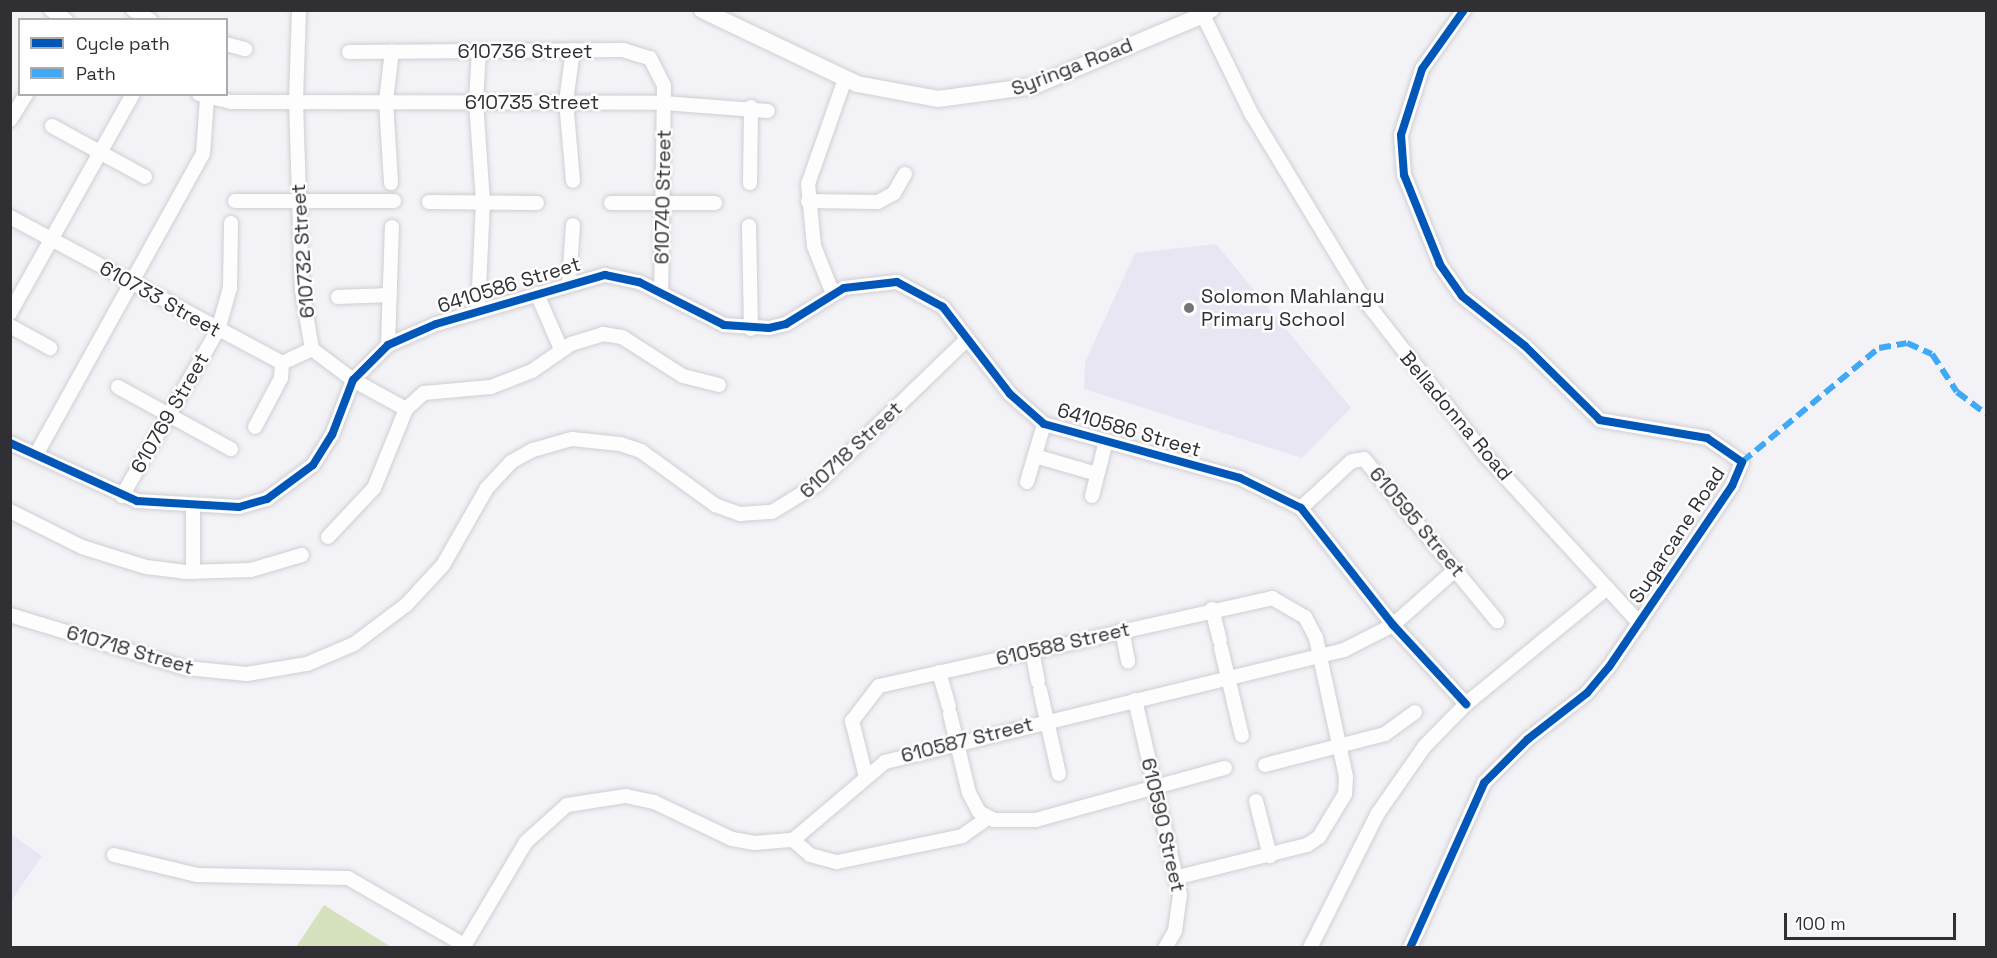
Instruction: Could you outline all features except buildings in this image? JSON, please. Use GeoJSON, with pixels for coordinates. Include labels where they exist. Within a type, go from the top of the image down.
{"type":"FeatureCollection","features":[{"type":"Feature","properties":{"kind":"street"},"geometry":{"type":"LineString","coordinates":[[51,10],[65,18]]}},
{"type":"Feature","properties":{"kind":"street"},"geometry":{"type":"LineString","coordinates":[[133,10],[147,18]]}},
{"type":"Feature","properties":{"kind":"street","name":"610732 Street"},"geometry":{"type":"LineString","coordinates":[[299,10],[296,102],[302,290],[312,349]]}},
{"type":"Feature","properties":{"kind":"street","name":"Syringa Road"},"geometry":{"type":"LineString","coordinates":[[702,10],[845,79],[880,91],[938,99],[1002,94],[1205,12]]}},
{"type":"Feature","properties":{"kind":"street","name":"Sugarcane Road"},"geometry":{"type":"LineString","coordinates":[[1410,948],[1484,783],[1528,739],[1587,693],[1640,624],[1742,462],[1707,438],[1600,420],[1525,346],[1462,296],[1440,264],[1404,175],[1401,135],[1422,69],[1464,10]]}},
{"type":"Feature","properties":{"kind":"street","name":"Belladonna Road"},"geometry":{"type":"LineString","coordinates":[[1205,12],[1295,194],[1362,298],[1480,449],[1640,624]]}},
{"type":"Feature","properties":{"kind":"street"},"geometry":{"type":"LineString","coordinates":[[228,45],[245,49]]}},
{"type":"Feature","properties":{"kind":"street"},"geometry":{"type":"LineString","coordinates":[[573,50],[566,101],[573,181]]}},
{"type":"Feature","properties":{"kind":"street","name":"610736 Street"},"geometry":{"type":"LineString","coordinates":[[350,52],[623,50],[650,58],[660,70],[664,103]]}},
{"type":"Feature","properties":{"kind":"street"},"geometry":{"type":"LineString","coordinates":[[391,183],[386,101],[392,51]]}},
{"type":"Feature","properties":{"kind":"street"},"geometry":{"type":"LineString","coordinates":[[478,311],[483,202],[476,101],[479,51]]}},
{"type":"Feature","properties":{"kind":"street"},"geometry":{"type":"LineString","coordinates":[[833,294],[814,246],[808,201],[813,157],[845,79]]}},
{"type":"Feature","properties":{"kind":"street"},"geometry":{"type":"LineString","coordinates":[[10,313],[132,96]]}},
{"type":"Feature","properties":{"kind":"street"},"geometry":{"type":"LineString","coordinates":[[37,453],[134,284],[203,154],[203,96]]}},
{"type":"Feature","properties":{"kind":"street","name":"610735 Street"},"geometry":{"type":"LineString","coordinates":[[203,96],[296,102],[664,103],[751,107],[768,111]]}},
{"type":"Feature","properties":{"kind":"street"},"geometry":{"type":"LineString","coordinates":[[10,120],[22,100]]}},
{"type":"Feature","properties":{"kind":"street","name":"610740 Street"},"geometry":{"type":"LineString","coordinates":[[662,292],[664,103]]}},
{"type":"Feature","properties":{"kind":"street"},"geometry":{"type":"LineString","coordinates":[[750,183],[751,107]]}},
{"type":"Feature","properties":{"kind":"street"},"geometry":{"type":"LineString","coordinates":[[52,126],[145,177]]}},
{"type":"Feature","properties":{"kind":"street"},"geometry":{"type":"LineString","coordinates":[[808,201],[878,202],[894,193],[905,174]]}},
{"type":"Feature","properties":{"kind":"street"},"geometry":{"type":"LineString","coordinates":[[236,201],[394,201]]}},
{"type":"Feature","properties":{"kind":"street"},"geometry":{"type":"LineString","coordinates":[[429,202],[537,203]]}},
{"type":"Feature","properties":{"kind":"street"},"geometry":{"type":"LineString","coordinates":[[611,203],[715,203]]}},
{"type":"Feature","properties":{"kind":"street","name":"610733 Street"},"geometry":{"type":"LineString","coordinates":[[10,217],[282,363]]}},
{"type":"Feature","properties":{"kind":"street","name":"610769 Street"},"geometry":{"type":"LineString","coordinates":[[122,496],[218,330],[231,288],[231,223]]}},
{"type":"Feature","properties":{"kind":"street"},"geometry":{"type":"LineString","coordinates":[[569,283],[573,225]]}},
{"type":"Feature","properties":{"kind":"street"},"geometry":{"type":"LineString","coordinates":[[749,226],[751,329]]}},
{"type":"Feature","properties":{"kind":"street"},"geometry":{"type":"LineString","coordinates":[[388,345],[392,227]]}},
{"type":"Feature","properties":{"kind":"street","name":"6410586 Street"},"geometry":{"type":"LineString","coordinates":[[10,443],[37,453],[122,496],[193,508],[250,504],[299,477],[332,435],[353,380],[388,345],[478,311],[569,283],[605,275],[662,292],[724,325],[751,329],[786,324],[833,294],[863,282],[897,282],[930,296],[1010,394],[1044,424],[1240,478],[1301,508],[1393,625],[1466,704]]}},
{"type":"Feature","properties":{"kind":"street"},"geometry":{"type":"LineString","coordinates":[[537,294],[561,349]]}},
{"type":"Feature","properties":{"kind":"street"},"geometry":{"type":"LineString","coordinates":[[338,297],[390,296]]}},
{"type":"Feature","properties":{"kind":"street"},"geometry":{"type":"LineString","coordinates":[[10,326],[50,348]]}},
{"type":"Feature","properties":{"kind":"street"},"geometry":{"type":"LineString","coordinates":[[328,537],[374,488],[396,447],[406,409],[432,391],[470,391],[516,379],[561,349],[613,334],[664,367],[719,385]]}},
{"type":"Feature","properties":{"kind":"street","name":"610718 Street"},"geometry":{"type":"LineString","coordinates":[[10,615],[186,668],[247,674],[308,664],[354,644],[406,605],[443,565],[487,488],[511,462],[533,450],[572,439],[620,444],[641,451],[715,505],[740,514],[772,512],[816,485],[967,339]]}},
{"type":"Feature","properties":{"kind":"street"},"geometry":{"type":"LineString","coordinates":[[255,427],[281,378],[282,363],[312,349],[353,380],[406,409]]}},
{"type":"Feature","properties":{"kind":"street"},"geometry":{"type":"LineString","coordinates":[[117,387],[231,449]]}},
{"type":"Feature","properties":{"kind":"street"},"geometry":{"type":"LineString","coordinates":[[1027,482],[1044,424]]}},
{"type":"Feature","properties":{"kind":"street"},"geometry":{"type":"LineString","coordinates":[[1092,496],[1106,441]]}},
{"type":"Feature","properties":{"kind":"street"},"geometry":{"type":"LineString","coordinates":[[1035,456],[1097,474]]}},
{"type":"Feature","properties":{"kind":"street","name":"610595 Street"},"geometry":{"type":"LineString","coordinates":[[1301,508],[1352,461],[1364,459],[1497,621]]}},
{"type":"Feature","properties":{"kind":"street"},"geometry":{"type":"LineString","coordinates":[[193,508],[193,572]]}},
{"type":"Feature","properties":{"kind":"street"},"geometry":{"type":"LineString","coordinates":[[10,511],[82,547],[146,567],[193,572],[251,570],[302,555]]}},
{"type":"Feature","properties":{"kind":"street","name":"610587 Street"},"geometry":{"type":"LineString","coordinates":[[793,840],[866,777],[895,758],[957,741],[1319,656],[1366,642],[1393,625],[1456,569]]}},
{"type":"Feature","properties":{"kind":"street"},"geometry":{"type":"LineString","coordinates":[[1310,948],[1401,775],[1466,704],[1606,589]]}},
{"type":"Feature","properties":{"kind":"street","name":"610588 Street"},"geometry":{"type":"LineString","coordinates":[[866,777],[851,734],[857,709],[879,686],[1264,597],[1282,602],[1305,617],[1319,656],[1347,785],[1341,803],[1314,841],[1270,856],[1175,878]]}},
{"type":"Feature","properties":{"kind":"street"},"geometry":{"type":"LineString","coordinates":[[1212,609],[1242,736]]}},
{"type":"Feature","properties":{"kind":"street"},"geometry":{"type":"LineString","coordinates":[[1122,630],[1128,661]]}},
{"type":"Feature","properties":{"kind":"street","name":"610587 Street"},"geometry":{"type":"LineString","coordinates":[[1032,651],[1046,720]]}},
{"type":"Feature","properties":{"kind":"street"},"geometry":{"type":"LineString","coordinates":[[939,672],[969,793],[986,819]]}},
{"type":"Feature","properties":{"kind":"street","name":"610590 Street"},"geometry":{"type":"LineString","coordinates":[[1135,700],[1180,908],[1166,948]]}},
{"type":"Feature","properties":{"kind":"street"},"geometry":{"type":"LineString","coordinates":[[1265,765],[1385,734],[1415,712]]}},
{"type":"Feature","properties":{"kind":"street"},"geometry":{"type":"LineString","coordinates":[[1046,720],[1059,774]]}},
{"type":"Feature","properties":{"kind":"street"},"geometry":{"type":"LineString","coordinates":[[114,855],[197,875],[348,878],[464,946],[526,842],[567,805],[626,796],[654,802],[732,839],[755,843],[793,840],[810,855],[837,862],[962,836],[986,819],[1036,820],[1225,768]]}},
{"type":"Feature","properties":{"kind":"street"},"geometry":{"type":"LineString","coordinates":[[1256,801],[1270,856]]}},
{"type":"Feature","properties":{"kind":"shaded area","name":"Solomon Mahlangu Primary School"},"geometry":{"type":"Polygon","coordinates":[[[1216,244],[1351,408],[1302,458],[1084,389],[1085,362],[1135,253],[1216,244]]]}},
{"type":"Feature","properties":{"kind":"shaded area"},"geometry":{"type":"Polygon","coordinates":[[[11,834],[42,856],[11,901],[11,834]]]}},
{"type":"Feature","properties":{"kind":"green space"},"geometry":{"type":"Polygon","coordinates":[[[324,905],[391,947],[296,947],[324,905]]]}},
{"type":"Feature","properties":{"kind":"marked path"},"geometry":{"type":"LineString","coordinates":[[1742,462],[1879,348],[1907,343],[1932,354],[1957,392],[1986,414]]}},
{"type":"Feature","properties":{"kind":"cycle path"},"geometry":{"type":"LineString","coordinates":[[1410,948],[1484,783],[1528,739],[1587,693],[1609,667],[1732,486],[1742,462],[1707,438],[1600,420],[1525,346],[1462,296],[1440,264],[1404,175],[1401,135],[1422,69],[1464,10]]}},
{"type":"Feature","properties":{"kind":"cycle path"},"geometry":{"type":"LineString","coordinates":[[10,443],[137,501],[239,507],[267,499],[313,465],[332,435],[353,380],[388,345],[436,324],[605,275],[639,282],[724,325],[769,328],[786,324],[844,288],[897,282],[943,307],[1010,394],[1044,424],[1240,478],[1301,508],[1393,625],[1466,704]]}},
{"type":"Feature","properties":{"kind":"place","name":"Solomon Mahlangu Primary School"},"geometry":{"type":"Point","coordinates":[1189,308]}}]}
